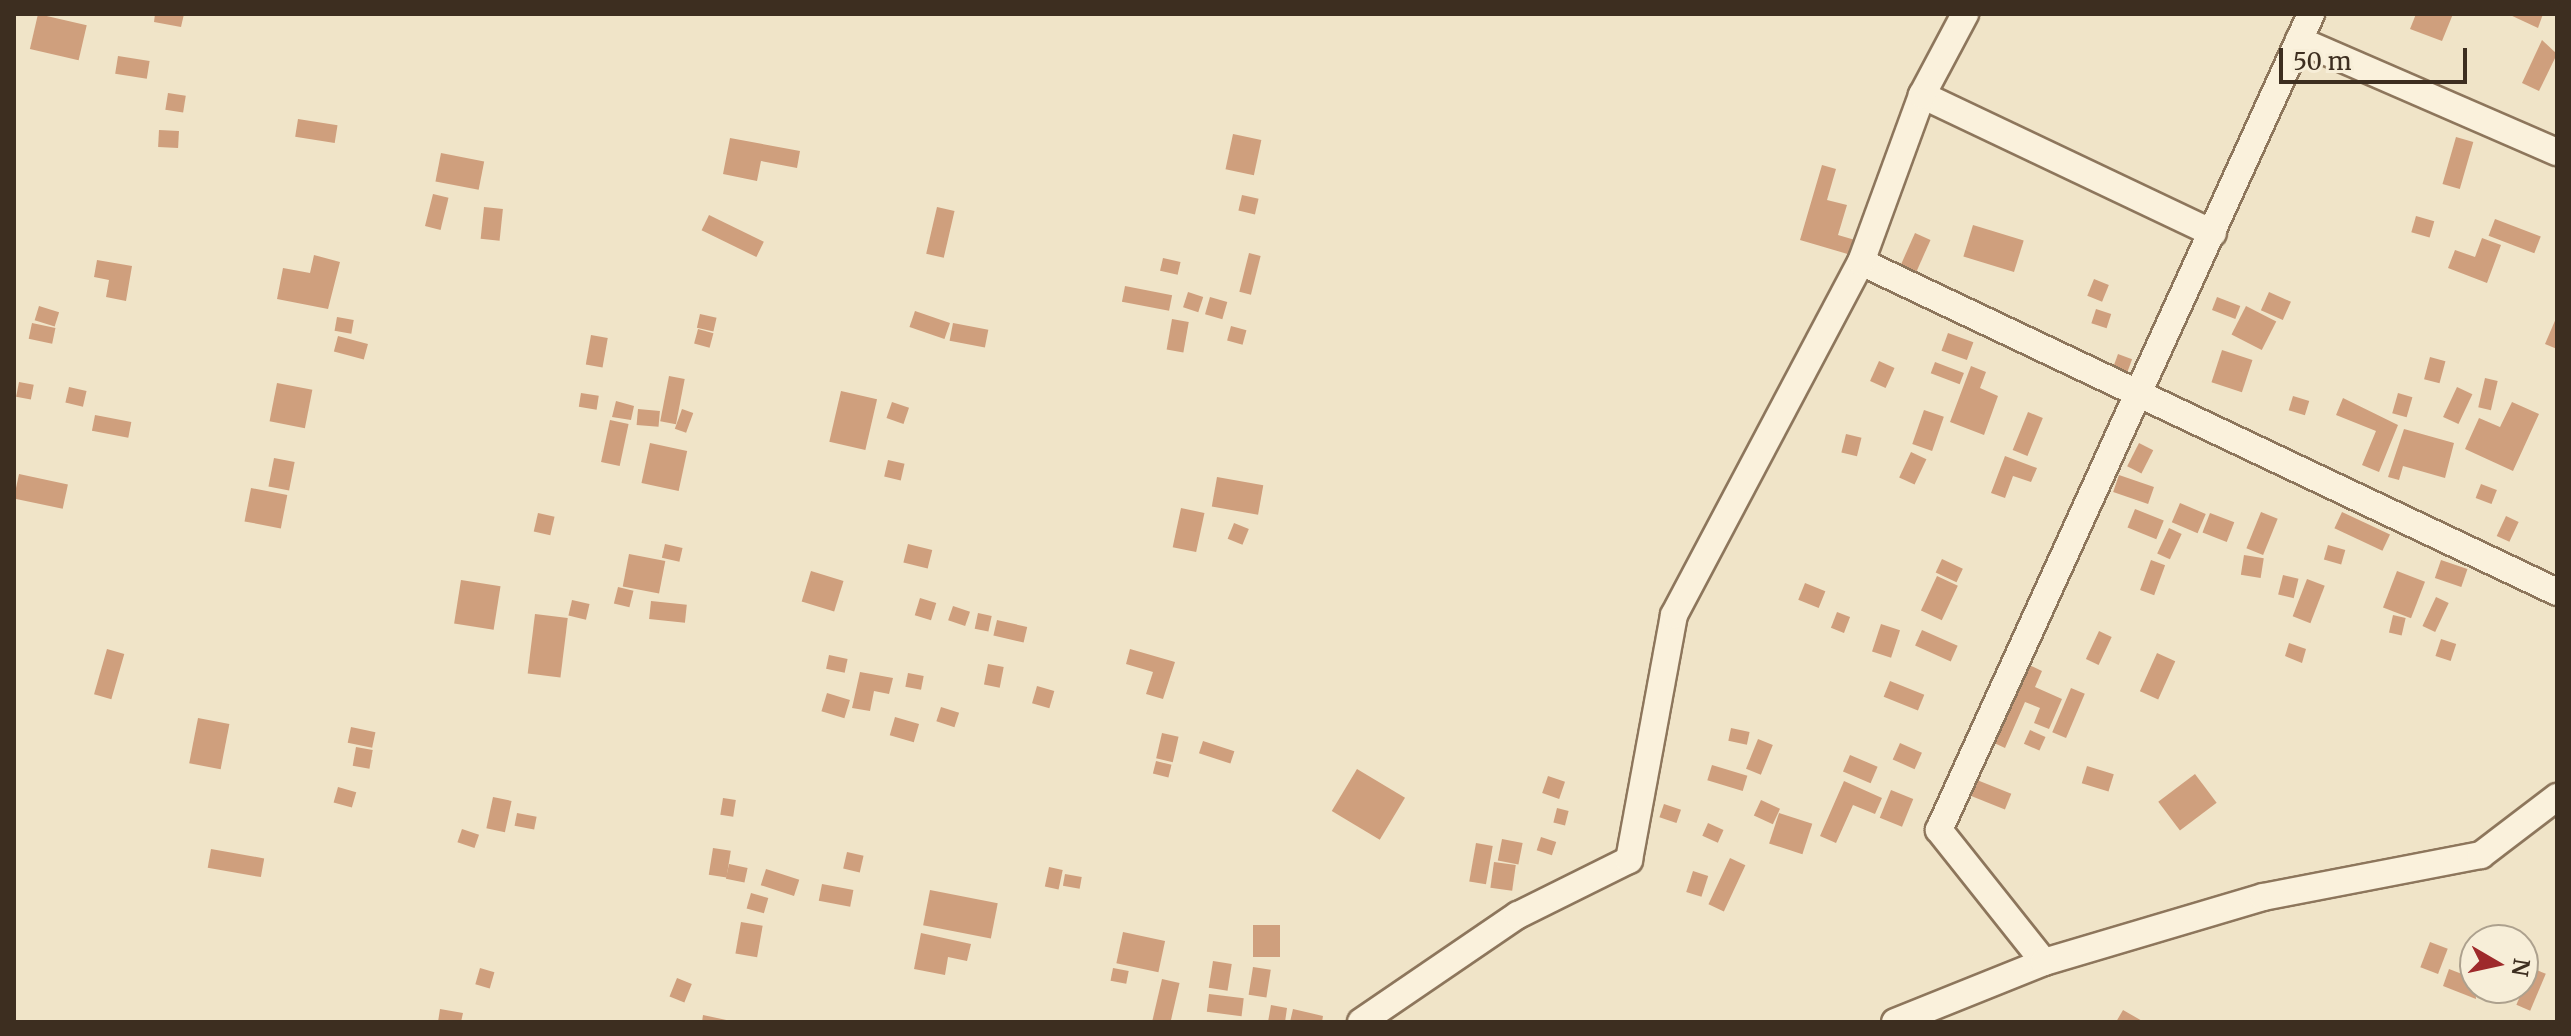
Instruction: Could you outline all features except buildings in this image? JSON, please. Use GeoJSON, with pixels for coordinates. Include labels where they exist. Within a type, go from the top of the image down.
{"type":"FeatureCollection","features":[{"type":"Feature","properties":{"kind":"street"},"geometry":{"type":"LineString","coordinates":[[1361,1022],[1518,915],[1629,860],[1674,615],[1861,262],[1922,95],[1965,14]]}},
{"type":"Feature","properties":{"kind":"street"},"geometry":{"type":"LineString","coordinates":[[2044,962],[1939,830],[2141,395],[2311,14]]}},
{"type":"Feature","properties":{"kind":"street"},"geometry":{"type":"LineString","coordinates":[[2299,40],[2557,152]]}},
{"type":"Feature","properties":{"kind":"street"},"geometry":{"type":"LineString","coordinates":[[1922,95],[2213,233]]}},
{"type":"Feature","properties":{"kind":"street"},"geometry":{"type":"LineString","coordinates":[[1861,262],[2557,592]]}},
{"type":"Feature","properties":{"kind":"street"},"geometry":{"type":"LineString","coordinates":[[1895,1022],[2044,962],[2263,897],[2481,855],[2557,797]]}}]}
